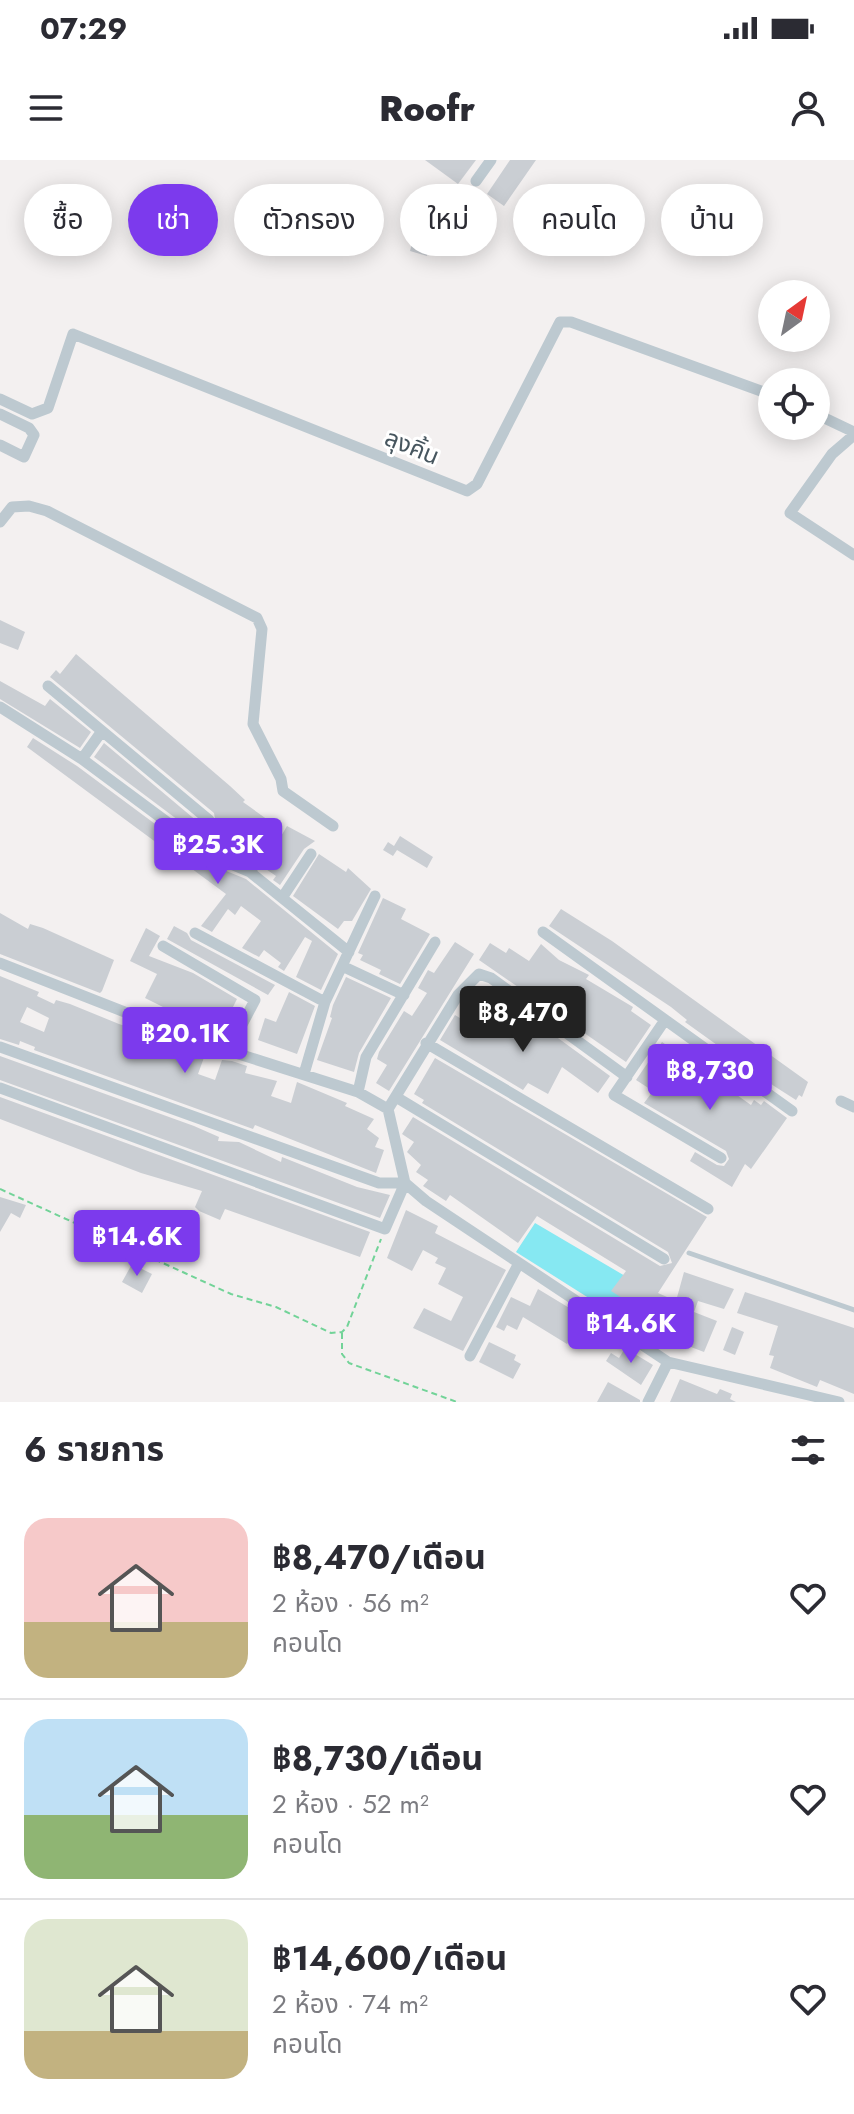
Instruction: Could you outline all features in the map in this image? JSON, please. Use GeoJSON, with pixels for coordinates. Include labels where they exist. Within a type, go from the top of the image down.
{"type":"FeatureCollection","features":[{"type":"Feature","properties":{"kind":"street"},"geometry":{"type":"LineString","coordinates":[[476,181],[491,160]]}},
{"type":"Feature","properties":{"kind":"street","name":"ลุงคิ้น"},"geometry":{"type":"LineString","coordinates":[[0,399],[32,414],[48,408],[73,334],[467,491],[477,484],[560,322],[571,322],[598,331],[758,390]]}},
{"type":"Feature","properties":{"kind":"street"},"geometry":{"type":"LineString","coordinates":[[0,414],[29,428],[34,435],[24,457],[0,445]]}},
{"type":"Feature","properties":{"kind":"street"},"geometry":{"type":"LineString","coordinates":[[830,421],[854,434],[828,460],[790,513],[854,555]]}},
{"type":"Feature","properties":{"kind":"street"},"geometry":{"type":"LineString","coordinates":[[0,501],[12,507],[29,506],[58,516],[257,618],[262,629],[254,727],[281,779],[283,791],[333,826]]}},
{"type":"Feature","properties":{"kind":"street"},"geometry":{"type":"LineString","coordinates":[[0,522],[12,507]]}},
{"type":"Feature","properties":{"kind":"street"},"geometry":{"type":"LineString","coordinates":[[48,686],[209,820]]}},
{"type":"Feature","properties":{"kind":"street"},"geometry":{"type":"LineString","coordinates":[[0,707],[82,759],[214,857],[250,872],[349,952]]}},
{"type":"Feature","properties":{"kind":"street"},"geometry":{"type":"LineString","coordinates":[[82,759],[102,731]]}},
{"type":"Feature","properties":{"kind":"street"},"geometry":{"type":"LineString","coordinates":[[250,872],[273,835]]}},
{"type":"Feature","properties":{"kind":"street"},"geometry":{"type":"LineString","coordinates":[[282,898],[311,854]]}},
{"type":"Feature","properties":{"kind":"street"},"geometry":{"type":"LineString","coordinates":[[304,1074],[325,1002],[375,896]]}},
{"type":"Feature","properties":{"kind":"street"},"geometry":{"type":"LineString","coordinates":[[543,932],[792,1111]]}},
{"type":"Feature","properties":{"kind":"street"},"geometry":{"type":"LineString","coordinates":[[195,933],[325,1002]]}},
{"type":"Feature","properties":{"kind":"street"},"geometry":{"type":"LineString","coordinates":[[358,1092],[366,1057],[435,942]]}},
{"type":"Feature","properties":{"kind":"street"},"geometry":{"type":"LineString","coordinates":[[163,946],[255,1000],[228,1051]]}},
{"type":"Feature","properties":{"kind":"street"},"geometry":{"type":"LineString","coordinates":[[0,963],[101,1006],[358,1092],[388,1109]]}},
{"type":"Feature","properties":{"kind":"street"},"geometry":{"type":"LineString","coordinates":[[342,966],[404,995]]}},
{"type":"Feature","properties":{"kind":"street"},"geometry":{"type":"LineString","coordinates":[[0,1088],[385,1229],[405,1183],[388,1109],[426,1043],[471,978],[482,973],[627,1077]]}},
{"type":"Feature","properties":{"kind":"street"},"geometry":{"type":"LineString","coordinates":[[665,1020],[614,1095],[721,1158]]}},
{"type":"Feature","properties":{"kind":"street"},"geometry":{"type":"LineString","coordinates":[[426,1043],[708,1209]]}},
{"type":"Feature","properties":{"kind":"street"},"geometry":{"type":"LineString","coordinates":[[0,1047],[379,1183],[405,1183],[668,1362],[807,1397],[839,1402]]}},
{"type":"Feature","properties":{"kind":"street"},"geometry":{"type":"LineString","coordinates":[[396,1097],[664,1259]]}},
{"type":"Feature","properties":{"kind":"street"},"geometry":{"type":"LineString","coordinates":[[841,1101],[854,1107]]}},
{"type":"Feature","properties":{"kind":"street"},"geometry":{"type":"LineString","coordinates":[[470,1356],[519,1263]]}},
{"type":"Feature","properties":{"kind":"street"},"geometry":{"type":"LineString","coordinates":[[648,1402],[668,1362]]}},
{"type":"Feature","properties":{"kind":"lane"},"geometry":{"type":"LineString","coordinates":[[689,1253],[854,1310]]}},
{"type":"Feature","properties":{"kind":"path"},"geometry":{"type":"LineString","coordinates":[[0,1189],[231,1294],[276,1307],[331,1333],[342,1332]]}},
{"type":"Feature","properties":{"kind":"path"},"geometry":{"type":"LineString","coordinates":[[385,1229],[342,1332],[342,1354],[349,1363],[457,1402]]}},
{"type":"Feature","properties":{"kind":"water"},"geometry":{"type":"Polygon","coordinates":[[[535,1223],[637,1283],[621,1307],[627,1312],[622,1319],[516,1252],[535,1223]]]}},
{"type":"Feature","properties":{"kind":"building"},"geometry":{"type":"Polygon","coordinates":[[[425,160],[476,160],[458,184],[425,160]]]}},
{"type":"Feature","properties":{"kind":"building"},"geometry":{"type":"Polygon","coordinates":[[[510,160],[536,160],[519,184],[513,184],[513,193],[504,206],[497,201],[497,184],[494,184],[510,160]]]}},
{"type":"Feature","properties":{"kind":"building"},"geometry":{"type":"Polygon","coordinates":[[[0,620],[25,632],[18,650],[0,643],[0,620]]]}},
{"type":"Feature","properties":{"kind":"building"},"geometry":{"type":"Polygon","coordinates":[[[76,654],[230,786],[245,800],[243,802],[268,820],[263,827],[267,830],[247,861],[224,846],[218,850],[94,757],[104,743],[204,827],[216,825],[214,813],[50,677],[56,670],[60,674],[76,654]]]}},
{"type":"Feature","properties":{"kind":"building"},"geometry":{"type":"Polygon","coordinates":[[[0,681],[45,706],[50,699],[91,732],[80,748],[0,699],[0,681]]]}},
{"type":"Feature","properties":{"kind":"building"},"geometry":{"type":"Polygon","coordinates":[[[33,738],[77,766],[209,864],[246,879],[338,954],[321,990],[296,977],[312,941],[305,937],[284,971],[278,967],[281,963],[264,950],[259,957],[242,948],[261,921],[241,906],[235,915],[228,909],[212,932],[201,926],[226,894],[27,747],[33,738]]]}},
{"type":"Feature","properties":{"kind":"building"},"geometry":{"type":"Polygon","coordinates":[[[287,826],[315,841],[304,849],[280,885],[273,880],[276,876],[263,867],[287,826]]]}},
{"type":"Feature","properties":{"kind":"building"},"geometry":{"type":"Polygon","coordinates":[[[400,836],[433,857],[427,868],[397,850],[393,856],[383,850],[388,842],[394,846],[400,836]]]}},
{"type":"Feature","properties":{"kind":"building"},"geometry":{"type":"Polygon","coordinates":[[[319,854],[346,872],[348,868],[371,889],[352,921],[344,921],[338,929],[293,896],[319,854]]]}},
{"type":"Feature","properties":{"kind":"building"},"geometry":{"type":"Polygon","coordinates":[[[383,898],[406,909],[401,919],[430,934],[400,984],[360,960],[363,955],[358,953],[383,898]]]}},
{"type":"Feature","properties":{"kind":"building"},"geometry":{"type":"Polygon","coordinates":[[[561,909],[612,941],[808,1082],[802,1097],[799,1095],[796,1100],[774,1086],[685,1022],[687,1020],[671,1007],[549,926],[561,909]]]}},
{"type":"Feature","properties":{"kind":"building"},"geometry":{"type":"Polygon","coordinates":[[[0,913],[28,929],[30,924],[43,928],[114,960],[102,991],[100,993],[0,954],[0,913]]]}},
{"type":"Feature","properties":{"kind":"building"},"geometry":{"type":"Polygon","coordinates":[[[174,926],[187,933],[191,940],[275,985],[268,995],[167,939],[174,926]]]}},
{"type":"Feature","properties":{"kind":"building"},"geometry":{"type":"Polygon","coordinates":[[[146,928],[160,936],[149,956],[193,973],[237,999],[233,1007],[240,1011],[228,1034],[189,1015],[187,1019],[145,998],[157,974],[130,961],[146,928]]]}},
{"type":"Feature","properties":{"kind":"building"},"geometry":{"type":"Polygon","coordinates":[[[455,942],[474,954],[389,1091],[376,1083],[387,1065],[377,1059],[379,1052],[404,1011],[412,1016],[427,993],[418,988],[428,970],[434,973],[455,942]]]}},
{"type":"Feature","properties":{"kind":"building"},"geometry":{"type":"Polygon","coordinates":[[[490,943],[506,953],[509,948],[529,961],[541,944],[559,960],[589,975],[586,979],[633,1007],[631,1011],[651,1025],[626,1062],[479,960],[490,943]]]}},
{"type":"Feature","properties":{"kind":"building"},"geometry":{"type":"Polygon","coordinates":[[[0,976],[39,992],[37,996],[54,1004],[56,1000],[70,1004],[119,1024],[206,1052],[198,1074],[215,1080],[222,1060],[232,1061],[247,1066],[245,1073],[277,1081],[271,1096],[291,1103],[297,1082],[347,1103],[345,1106],[374,1119],[367,1129],[379,1138],[375,1147],[384,1150],[376,1173],[255,1125],[253,1129],[34,1050],[35,1047],[20,1041],[19,1045],[0,1039],[0,976]],[[27,1007],[20,1022],[44,1032],[49,1018],[27,1007]]]}},
{"type":"Feature","properties":{"kind":"building"},"geometry":{"type":"Polygon","coordinates":[[[346,977],[391,998],[359,1053],[354,1072],[317,1060],[332,1018],[333,1005],[346,977]]]}},
{"type":"Feature","properties":{"kind":"building"},"geometry":{"type":"Polygon","coordinates":[[[289,992],[315,1006],[297,1054],[258,1040],[265,1018],[276,1022],[289,992]]]}},
{"type":"Feature","properties":{"kind":"building"},"geometry":{"type":"Polygon","coordinates":[[[455,1015],[481,1031],[485,1025],[502,1034],[514,1016],[533,1027],[536,1022],[610,1076],[598,1093],[562,1067],[548,1094],[528,1083],[523,1090],[440,1040],[455,1015]]]}},
{"type":"Feature","properties":{"kind":"building"},"geometry":{"type":"Polygon","coordinates":[[[662,1042],[681,1055],[689,1058],[692,1054],[700,1060],[696,1066],[751,1105],[754,1100],[761,1105],[764,1101],[787,1118],[751,1169],[745,1164],[732,1187],[690,1161],[695,1152],[724,1166],[729,1159],[726,1151],[644,1103],[653,1091],[636,1080],[662,1042]]]}},
{"type":"Feature","properties":{"kind":"building"},"geometry":{"type":"Polygon","coordinates":[[[0,1056],[194,1126],[219,1137],[218,1141],[239,1142],[281,1162],[282,1157],[357,1187],[390,1195],[380,1218],[0,1080],[0,1056]]]}},
{"type":"Feature","properties":{"kind":"building"},"geometry":{"type":"Polygon","coordinates":[[[435,1058],[707,1217],[658,1293],[676,1301],[684,1272],[734,1289],[724,1309],[698,1301],[694,1312],[717,1321],[704,1352],[683,1344],[682,1347],[624,1319],[629,1311],[623,1307],[627,1301],[611,1291],[626,1271],[537,1216],[518,1243],[450,1195],[446,1201],[423,1186],[428,1180],[416,1172],[421,1165],[407,1152],[414,1142],[402,1134],[413,1117],[660,1266],[672,1263],[668,1252],[422,1103],[424,1100],[414,1094],[435,1058]]]}},
{"type":"Feature","properties":{"kind":"building"},"geometry":{"type":"Polygon","coordinates":[[[0,1097],[370,1232],[360,1257],[225,1209],[220,1220],[199,1211],[195,1207],[202,1191],[141,1173],[0,1119],[0,1097]]]}},
{"type":"Feature","properties":{"kind":"building"},"geometry":{"type":"Polygon","coordinates":[[[0,1197],[26,1205],[20,1218],[11,1213],[0,1232],[0,1197]]]}},
{"type":"Feature","properties":{"kind":"building"},"geometry":{"type":"Polygon","coordinates":[[[406,1210],[438,1226],[435,1233],[506,1270],[463,1351],[413,1328],[424,1308],[451,1321],[463,1297],[438,1284],[446,1268],[435,1263],[438,1258],[423,1250],[412,1271],[387,1258],[406,1210]]]}},
{"type":"Feature","properties":{"kind":"building"},"geometry":{"type":"Polygon","coordinates":[[[132,1264],[152,1274],[142,1293],[122,1282],[132,1264]]]}},
{"type":"Feature","properties":{"kind":"building"},"geometry":{"type":"Polygon","coordinates":[[[538,1289],[576,1312],[571,1325],[577,1329],[567,1344],[523,1317],[517,1330],[507,1325],[504,1331],[496,1327],[511,1297],[530,1306],[538,1289]]]}},
{"type":"Feature","properties":{"kind":"building"},"geometry":{"type":"Polygon","coordinates":[[[745,1292],[854,1328],[854,1394],[820,1380],[817,1387],[770,1368],[774,1356],[769,1355],[778,1326],[737,1313],[745,1292]]]}},
{"type":"Feature","properties":{"kind":"building"},"geometry":{"type":"Polygon","coordinates":[[[732,1327],[744,1332],[735,1355],[723,1350],[732,1327]]]}},
{"type":"Feature","properties":{"kind":"building"},"geometry":{"type":"Polygon","coordinates":[[[489,1342],[516,1355],[514,1360],[521,1364],[513,1379],[479,1362],[489,1342]]]}},
{"type":"Feature","properties":{"kind":"building"},"geometry":{"type":"Polygon","coordinates":[[[625,1348],[653,1365],[641,1385],[606,1361],[611,1353],[619,1358],[625,1348]]]}},
{"type":"Feature","properties":{"kind":"building"},"geometry":{"type":"Polygon","coordinates":[[[680,1379],[717,1394],[720,1389],[732,1394],[730,1399],[736,1402],[670,1402],[680,1379]]]}},
{"type":"Feature","properties":{"kind":"building"},"geometry":{"type":"Polygon","coordinates":[[[608,1382],[640,1400],[640,1402],[597,1402],[608,1382]]]}}]}
